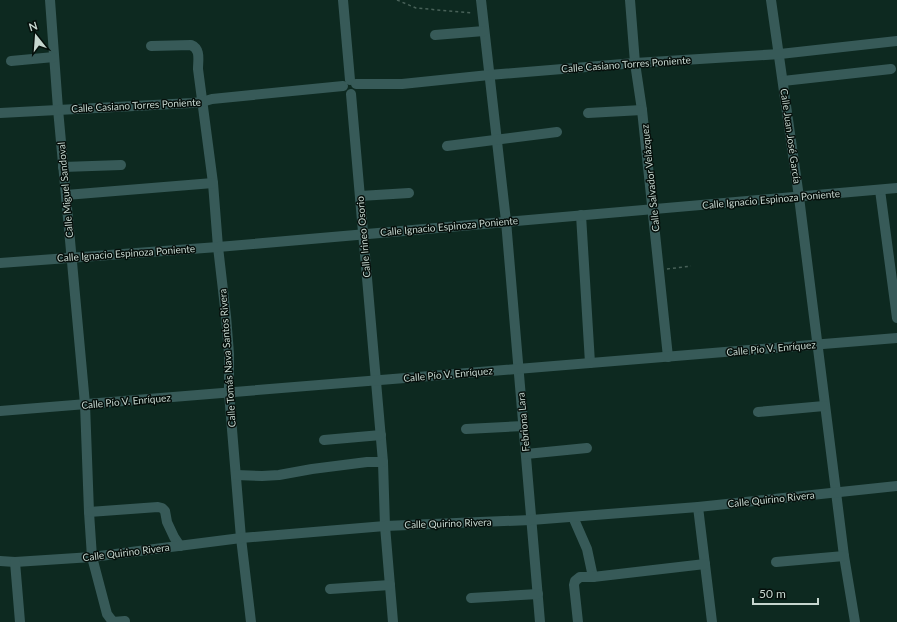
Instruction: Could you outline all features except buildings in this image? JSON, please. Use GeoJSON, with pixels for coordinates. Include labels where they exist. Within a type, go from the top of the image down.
{"type":"FeatureCollection","features":[{"type":"Feature","properties":{"kind":"street","name":"Calle Miguel Sandoval"},"geometry":{"type":"LineString","coordinates":[[50,0],[63,167],[85,404],[92,557],[106,614],[113,622],[125,621]]}},
{"type":"Feature","properties":{"kind":"street"},"geometry":{"type":"LineString","coordinates":[[343,0],[348,50],[349,83]]}},
{"type":"Feature","properties":{"kind":"street","name":"Febriona Lara"},"geometry":{"type":"LineString","coordinates":[[481,0],[506,221],[540,622]]}},
{"type":"Feature","properties":{"kind":"street","name":"Calle Salvador Velázquez"},"geometry":{"type":"LineString","coordinates":[[630,0],[635,63],[642,110],[668,357]]}},
{"type":"Feature","properties":{"kind":"street","name":"Calle Juan José García"},"geometry":{"type":"LineString","coordinates":[[771,0],[780,54],[799,197],[844,556],[855,622]]}},
{"type":"Feature","properties":{"kind":"street"},"geometry":{"type":"LineString","coordinates":[[435,35],[484,31]]}},
{"type":"Feature","properties":{"kind":"street","name":"Calle Casiano Torres Poniente"},"geometry":{"type":"LineString","coordinates":[[0,113],[202,102],[212,99],[349,83],[402,84],[489,74],[780,54],[897,41]]}},
{"type":"Feature","properties":{"kind":"street","name":"Calle Tomás Nava Santos Rivera"},"geometry":{"type":"LineString","coordinates":[[151,46],[191,45],[196,47],[198,51],[198,69],[213,184],[229,354],[229,393],[241,538],[251,622]]}},
{"type":"Feature","properties":{"kind":"street"},"geometry":{"type":"LineString","coordinates":[[11,61],[54,57]]}},
{"type":"Feature","properties":{"kind":"street"},"geometry":{"type":"LineString","coordinates":[[783,81],[891,68]]}},
{"type":"Feature","properties":{"kind":"street","name":"Calle Irineo Osorio"},"geometry":{"type":"LineString","coordinates":[[349,83],[345,92],[351,94],[364,233],[381,435],[385,526],[393,622]]}},
{"type":"Feature","properties":{"kind":"street"},"geometry":{"type":"LineString","coordinates":[[588,113],[642,110]]}},
{"type":"Feature","properties":{"kind":"street"},"geometry":{"type":"LineString","coordinates":[[446,146],[557,132]]}},
{"type":"Feature","properties":{"kind":"street"},"geometry":{"type":"LineString","coordinates":[[63,167],[121,165]]}},
{"type":"Feature","properties":{"kind":"street"},"geometry":{"type":"LineString","coordinates":[[66,195],[213,184]]}},
{"type":"Feature","properties":{"kind":"street","name":"Calle Ignacio Espinoza Poniente"},"geometry":{"type":"LineString","coordinates":[[0,263],[218,247],[364,233],[897,188]]}},
{"type":"Feature","properties":{"kind":"street"},"geometry":{"type":"LineString","coordinates":[[880,190],[897,318]]}},
{"type":"Feature","properties":{"kind":"street"},"geometry":{"type":"LineString","coordinates":[[360,196],[409,193]]}},
{"type":"Feature","properties":{"kind":"street"},"geometry":{"type":"LineString","coordinates":[[581,215],[590,363]]}},
{"type":"Feature","properties":{"kind":"street","name":"Calle Pío V. Enríquez"},"geometry":{"type":"LineString","coordinates":[[0,411],[897,338]]}},
{"type":"Feature","properties":{"kind":"street"},"geometry":{"type":"LineString","coordinates":[[758,412],[824,406]]}},
{"type":"Feature","properties":{"kind":"street"},"geometry":{"type":"LineString","coordinates":[[466,429],[523,426]]}},
{"type":"Feature","properties":{"kind":"street"},"geometry":{"type":"LineString","coordinates":[[324,440],[381,435]]}},
{"type":"Feature","properties":{"kind":"street"},"geometry":{"type":"LineString","coordinates":[[526,454],[587,448]]}},
{"type":"Feature","properties":{"kind":"street"},"geometry":{"type":"LineString","coordinates":[[236,475],[262,476],[367,462],[383,462]]}},
{"type":"Feature","properties":{"kind":"street","name":"Calle Quirino Rivera"},"geometry":{"type":"LineString","coordinates":[[0,561],[15,562],[92,557],[241,538],[385,526],[531,520],[698,507],[897,486]]}},
{"type":"Feature","properties":{"kind":"street"},"geometry":{"type":"LineString","coordinates":[[89,512],[158,507],[162,508],[165,511],[167,522],[174,537],[180,546]]}},
{"type":"Feature","properties":{"kind":"street"},"geometry":{"type":"LineString","coordinates":[[698,507],[712,622]]}},
{"type":"Feature","properties":{"kind":"street"},"geometry":{"type":"LineString","coordinates":[[572,517],[587,549],[593,577]]}},
{"type":"Feature","properties":{"kind":"street"},"geometry":{"type":"LineString","coordinates":[[776,562],[844,556]]}},
{"type":"Feature","properties":{"kind":"street"},"geometry":{"type":"LineString","coordinates":[[15,562],[20,622]]}},
{"type":"Feature","properties":{"kind":"street"},"geometry":{"type":"LineString","coordinates":[[578,622],[574,585],[580,576],[593,577],[705,564]]}},
{"type":"Feature","properties":{"kind":"street"},"geometry":{"type":"LineString","coordinates":[[330,589],[390,585]]}},
{"type":"Feature","properties":{"kind":"street"},"geometry":{"type":"LineString","coordinates":[[471,598],[538,594]]}},
{"type":"Feature","properties":{"kind":"path"},"geometry":{"type":"LineString","coordinates":[[397,0],[416,8],[482,14]]}},
{"type":"Feature","properties":{"kind":"path"},"geometry":{"type":"LineString","coordinates":[[659,269],[691,266]]}}]}
